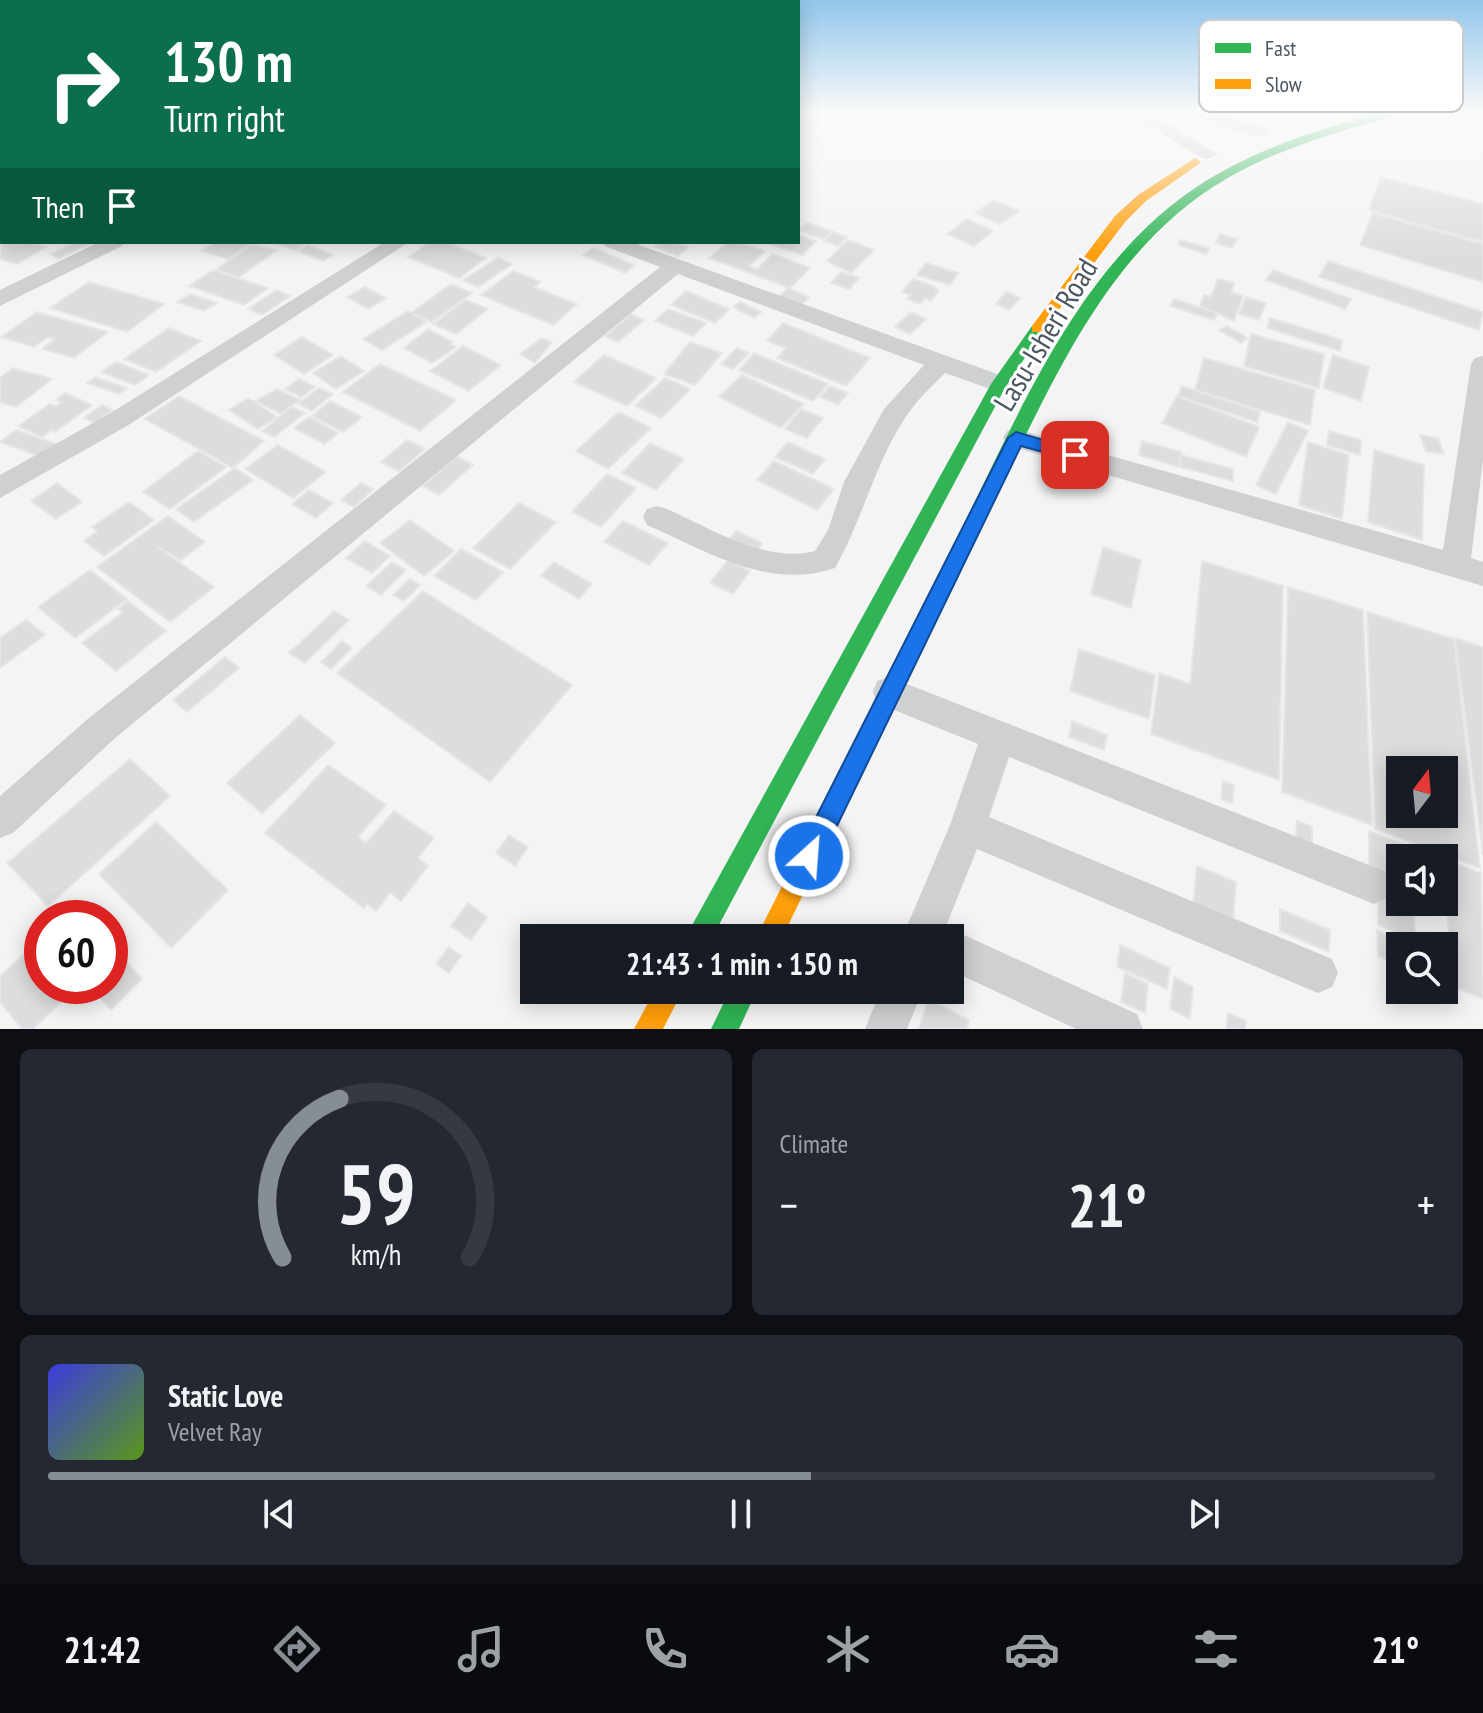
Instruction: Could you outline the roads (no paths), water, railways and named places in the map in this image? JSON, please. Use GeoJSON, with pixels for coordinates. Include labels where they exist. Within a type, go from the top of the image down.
{"type":"FeatureCollection","features":[{"type":"Feature","properties":{"kind":"main road","name":"Lasu-Isheri Road"},"geometry":{"type":"LineString","coordinates":[[706,924],[999,384],[1063,292],[1120,219],[1142,198],[1200,159]]}},
{"type":"Feature","properties":{"kind":"main road","name":"Lasu-Isheri Road"},"geometry":{"type":"LineString","coordinates":[[776,924],[1016,438],[1037,398],[1121,264],[1175,209],[1226,174],[1256,159]]}},
{"type":"Feature","properties":{"kind":"main road"},"geometry":{"type":"LineString","coordinates":[[648,1029],[662,1004]]}},
{"type":"Feature","properties":{"kind":"main road"},"geometry":{"type":"LineString","coordinates":[[725,1029],[737,1004]]}},
{"type":"Feature","properties":{"kind":"street"},"geometry":{"type":"LineString","coordinates":[[0,299],[111,244]]}},
{"type":"Feature","properties":{"kind":"street"},"geometry":{"type":"LineString","coordinates":[[0,488],[118,420],[396,244]]}},
{"type":"Feature","properties":{"kind":"street"},"geometry":{"type":"LineString","coordinates":[[617,244],[999,384]]}},
{"type":"Feature","properties":{"kind":"street"},"geometry":{"type":"LineString","coordinates":[[0,820],[102,728],[675,266]]}},
{"type":"Feature","properties":{"kind":"street"},"geometry":{"type":"LineString","coordinates":[[657,517],[756,558],[803,567],[825,560],[841,532],[858,482],[897,409],[940,363]]}},
{"type":"Feature","properties":{"kind":"street"},"geometry":{"type":"LineString","coordinates":[[1455,566],[1483,364]]}},
{"type":"Feature","properties":{"kind":"street"},"geometry":{"type":"LineString","coordinates":[[1016,438],[1483,574]]}},
{"type":"Feature","properties":{"kind":"street"},"geometry":{"type":"LineString","coordinates":[[889,692],[1374,885]]}},
{"type":"Feature","properties":{"kind":"street"},"geometry":{"type":"LineString","coordinates":[[935,924],[998,736]]}},
{"type":"Feature","properties":{"kind":"street"},"geometry":{"type":"LineString","coordinates":[[968,827],[1318,973]]}},
{"type":"Feature","properties":{"kind":"street"},"geometry":{"type":"LineString","coordinates":[[964,956],[1122,1029]]}},
{"type":"Feature","properties":{"kind":"street"},"geometry":{"type":"LineString","coordinates":[[886,1029],[896,1004]]}}]}
